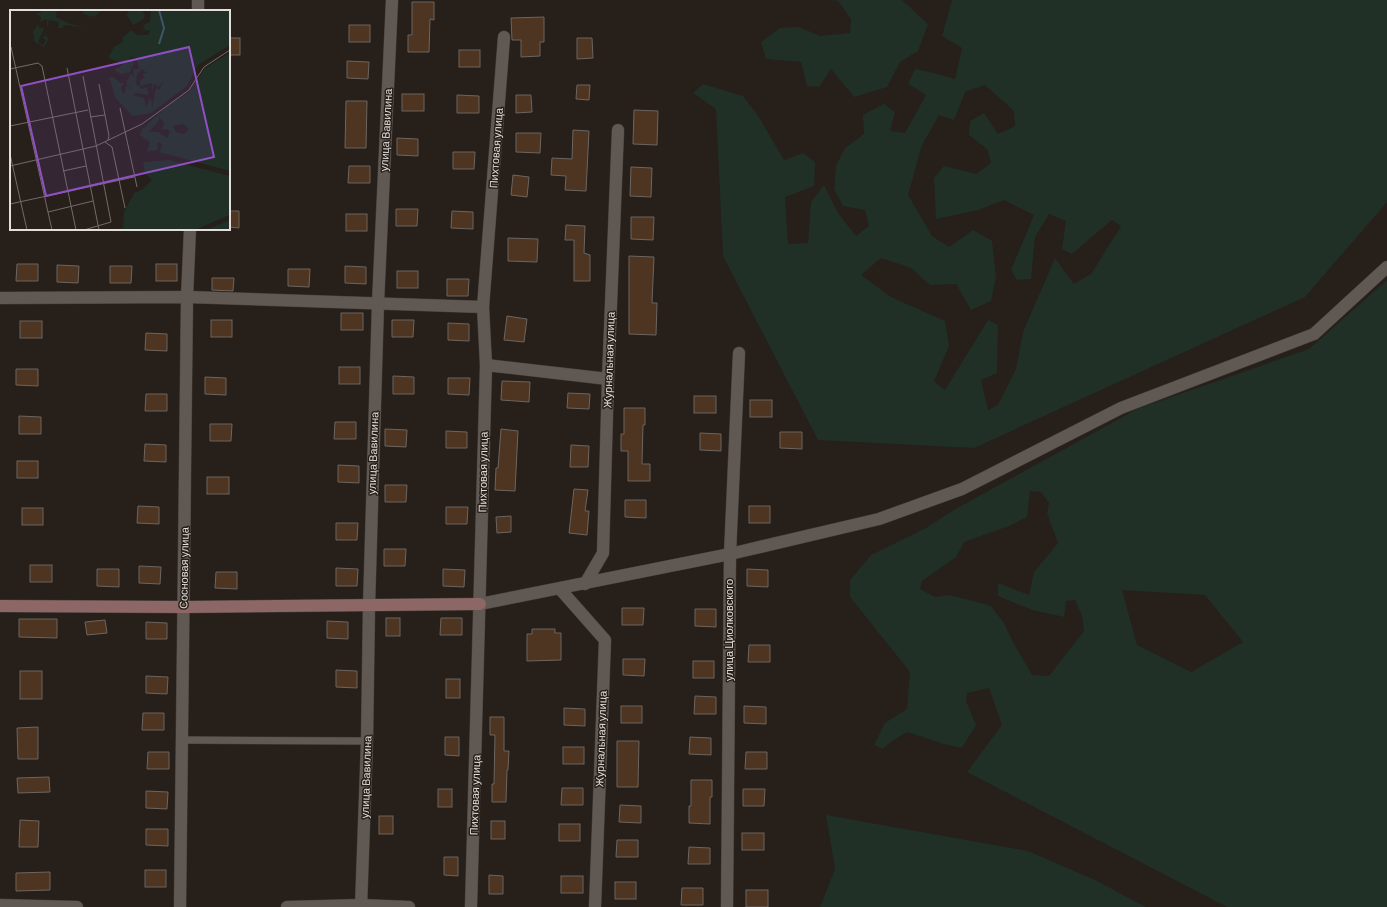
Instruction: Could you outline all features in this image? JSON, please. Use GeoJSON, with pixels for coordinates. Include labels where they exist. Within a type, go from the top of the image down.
{"type":"FeatureCollection","features":[{"type":"Feature","properties":{"kind":"street","name":"улица Вавилина"},"geometry":{"type":"LineString","coordinates":[[361,906],[367,741],[369,606],[378,303],[392,0]]}},
{"type":"Feature","properties":{"kind":"street","name":"Пихтовая улица"},"geometry":{"type":"LineString","coordinates":[[472,907],[486,365],[483,307],[504,37]]}},
{"type":"Feature","properties":{"kind":"street","name":"Журнальная улица"},"geometry":{"type":"LineString","coordinates":[[585,584],[604,553],[608,378],[618,130]]}},
{"type":"Feature","properties":{"kind":"street","name":"Сосновая улица"},"geometry":{"type":"LineString","coordinates":[[180,907],[187,296],[190,230]]}},
{"type":"Feature","properties":{"kind":"street"},"geometry":{"type":"LineString","coordinates":[[0,606],[184,607],[480,604],[730,554],[879,519],[962,489],[1121,408],[1314,334],[1387,267]]}},
{"type":"Feature","properties":{"kind":"street"},"geometry":{"type":"LineString","coordinates":[[0,298],[187,296],[483,307]]}},
{"type":"Feature","properties":{"kind":"street","name":"улица Циолковского"},"geometry":{"type":"LineString","coordinates":[[727,907],[730,554],[739,353]]}},
{"type":"Feature","properties":{"kind":"street"},"geometry":{"type":"LineString","coordinates":[[486,365],[608,378]]}},
{"type":"Feature","properties":{"kind":"street","name":"Журнальная улица"},"geometry":{"type":"LineString","coordinates":[[560,589],[605,640],[595,907]]}},
{"type":"Feature","properties":{"kind":"street"},"geometry":{"type":"LineString","coordinates":[[0,905],[77,907]]}},
{"type":"Feature","properties":{"kind":"street"},"geometry":{"type":"LineString","coordinates":[[287,907],[409,907]]}},
{"type":"Feature","properties":{"kind":"lane"},"geometry":{"type":"LineString","coordinates":[[182,740],[367,741]]}},
{"type":"Feature","properties":{"kind":"green space"},"geometry":{"type":"Polygon","coordinates":[[[831,0],[902,0],[928,24],[918,51],[900,62],[887,87],[854,97],[831,69],[819,87],[807,86],[801,62],[766,59],[761,42],[780,28],[799,27],[820,36],[850,33],[851,19],[838,1],[831,0]]]}},
{"type":"Feature","properties":{"kind":"green space"},"geometry":{"type":"Polygon","coordinates":[[[952,0],[1387,0],[1387,202],[1305,297],[974,448],[818,440],[723,256],[716,109],[693,93],[703,84],[743,96],[759,117],[784,160],[803,153],[815,162],[814,186],[785,197],[788,244],[808,243],[811,202],[824,185],[838,213],[856,236],[869,226],[865,210],[843,206],[834,189],[836,166],[845,148],[864,134],[863,115],[884,104],[895,112],[890,131],[905,133],[926,95],[908,84],[915,69],[955,79],[962,48],[942,36],[952,0]],[[985,85],[965,92],[954,120],[939,115],[922,145],[908,195],[932,236],[949,247],[973,230],[992,241],[996,277],[991,301],[971,310],[956,284],[930,285],[911,268],[881,258],[861,275],[891,297],[945,321],[949,346],[934,381],[945,390],[988,320],[998,325],[997,373],[981,380],[988,410],[998,405],[1016,369],[1023,332],[1055,258],[1074,284],[1091,274],[1121,226],[1112,220],[1072,254],[1062,249],[1066,221],[1049,214],[1035,237],[1031,279],[1017,280],[1011,270],[1034,215],[1004,200],[978,210],[936,219],[934,178],[944,166],[976,174],[991,163],[987,149],[969,135],[970,121],[984,113],[998,134],[1015,126],[1014,111],[985,85]]]}},
{"type":"Feature","properties":{"kind":"green space"},"geometry":{"type":"Polygon","coordinates":[[[1387,280],[1387,907],[1227,907],[967,772],[1002,725],[989,688],[967,693],[966,701],[976,725],[962,748],[907,732],[892,741],[883,749],[874,745],[885,723],[907,709],[910,672],[850,597],[850,580],[871,555],[926,528],[952,511],[1137,409],[1309,349],[1387,280]],[[1030,491],[1027,517],[1009,526],[964,542],[956,557],[922,581],[920,589],[935,597],[950,595],[991,606],[1004,623],[1032,675],[1049,676],[1084,631],[1082,616],[1075,600],[1066,601],[1064,617],[1032,610],[998,596],[998,583],[1029,595],[1034,572],[1058,543],[1047,513],[1049,503],[1041,492],[1030,491]],[[1122,590],[1137,645],[1191,672],[1243,642],[1205,595],[1122,590]]]}},
{"type":"Feature","properties":{"kind":"green space"},"geometry":{"type":"Polygon","coordinates":[[[826,815],[1028,851],[1095,880],[1146,907],[820,907],[835,869],[826,815]]]}},
{"type":"Feature","properties":{"kind":"building"},"geometry":{"type":"Polygon","coordinates":[[[412,2],[434,2],[434,20],[430,19],[429,52],[408,52],[408,35],[412,35],[412,2]]]}},
{"type":"Feature","properties":{"kind":"building"},"geometry":{"type":"Polygon","coordinates":[[[544,17],[544,42],[540,42],[540,56],[521,57],[521,40],[512,40],[511,18],[544,17]]]}},
{"type":"Feature","properties":{"kind":"building"},"geometry":{"type":"Polygon","coordinates":[[[349,25],[370,25],[370,42],[349,42],[349,25]]]}},
{"type":"Feature","properties":{"kind":"building"},"geometry":{"type":"Polygon","coordinates":[[[230,38],[240,38],[240,55],[230,55],[230,38]]]}},
{"type":"Feature","properties":{"kind":"building"},"geometry":{"type":"Polygon","coordinates":[[[577,38],[592,38],[593,58],[577,59],[577,38]]]}},
{"type":"Feature","properties":{"kind":"building"},"geometry":{"type":"Polygon","coordinates":[[[459,50],[480,50],[480,67],[459,67],[459,50]]]}},
{"type":"Feature","properties":{"kind":"building"},"geometry":{"type":"Polygon","coordinates":[[[347,61],[369,62],[368,79],[347,78],[347,61]]]}},
{"type":"Feature","properties":{"kind":"building"},"geometry":{"type":"Polygon","coordinates":[[[577,85],[590,85],[589,100],[576,99],[577,85]]]}},
{"type":"Feature","properties":{"kind":"building"},"geometry":{"type":"Polygon","coordinates":[[[402,94],[424,94],[424,111],[402,111],[402,94]]]}},
{"type":"Feature","properties":{"kind":"building"},"geometry":{"type":"Polygon","coordinates":[[[457,95],[479,96],[479,113],[457,113],[457,95]]]}},
{"type":"Feature","properties":{"kind":"building"},"geometry":{"type":"Polygon","coordinates":[[[516,95],[531,95],[532,112],[516,113],[516,95]]]}},
{"type":"Feature","properties":{"kind":"building"},"geometry":{"type":"Polygon","coordinates":[[[346,101],[367,101],[366,148],[345,148],[346,101]]]}},
{"type":"Feature","properties":{"kind":"building"},"geometry":{"type":"Polygon","coordinates":[[[634,110],[658,111],[657,145],[633,144],[634,110]]]}},
{"type":"Feature","properties":{"kind":"building"},"geometry":{"type":"Polygon","coordinates":[[[573,130],[589,131],[586,191],[565,190],[566,176],[551,175],[552,158],[572,159],[573,130]]]}},
{"type":"Feature","properties":{"kind":"building"},"geometry":{"type":"Polygon","coordinates":[[[516,133],[541,133],[540,153],[516,152],[516,133]]]}},
{"type":"Feature","properties":{"kind":"building"},"geometry":{"type":"Polygon","coordinates":[[[397,138],[418,139],[418,156],[397,155],[397,138]]]}},
{"type":"Feature","properties":{"kind":"building"},"geometry":{"type":"Polygon","coordinates":[[[453,152],[475,152],[474,169],[453,169],[453,152]]]}},
{"type":"Feature","properties":{"kind":"building"},"geometry":{"type":"Polygon","coordinates":[[[349,166],[370,166],[370,183],[348,183],[349,166]]]}},
{"type":"Feature","properties":{"kind":"building"},"geometry":{"type":"Polygon","coordinates":[[[631,167],[652,168],[651,197],[630,196],[631,167]]]}},
{"type":"Feature","properties":{"kind":"building"},"geometry":{"type":"Polygon","coordinates":[[[513,175],[529,177],[527,197],[511,195],[513,175]]]}},
{"type":"Feature","properties":{"kind":"building"},"geometry":{"type":"Polygon","coordinates":[[[396,209],[418,209],[417,226],[396,226],[396,209]]]}},
{"type":"Feature","properties":{"kind":"building"},"geometry":{"type":"Polygon","coordinates":[[[230,211],[239,211],[239,228],[230,227],[230,211]]]}},
{"type":"Feature","properties":{"kind":"building"},"geometry":{"type":"Polygon","coordinates":[[[452,211],[473,212],[473,229],[451,228],[452,211]]]}},
{"type":"Feature","properties":{"kind":"building"},"geometry":{"type":"Polygon","coordinates":[[[346,214],[367,214],[367,231],[346,231],[346,214]]]}},
{"type":"Feature","properties":{"kind":"building"},"geometry":{"type":"Polygon","coordinates":[[[631,217],[654,217],[653,240],[631,239],[631,217]]]}},
{"type":"Feature","properties":{"kind":"building"},"geometry":{"type":"Polygon","coordinates":[[[566,225],[585,226],[584,253],[590,255],[590,281],[574,281],[574,240],[565,240],[566,225]]]}},
{"type":"Feature","properties":{"kind":"building"},"geometry":{"type":"Polygon","coordinates":[[[508,238],[538,239],[537,262],[508,261],[508,238]]]}},
{"type":"Feature","properties":{"kind":"building"},"geometry":{"type":"Polygon","coordinates":[[[629,256],[654,257],[652,303],[657,303],[656,335],[629,334],[629,256]]]}},
{"type":"Feature","properties":{"kind":"building"},"geometry":{"type":"Polygon","coordinates":[[[17,264],[38,264],[38,281],[16,281],[17,264]]]}},
{"type":"Feature","properties":{"kind":"building"},"geometry":{"type":"Polygon","coordinates":[[[156,264],[177,264],[177,281],[156,281],[156,264]]]}},
{"type":"Feature","properties":{"kind":"building"},"geometry":{"type":"Polygon","coordinates":[[[57,265],[79,266],[78,283],[57,282],[57,265]]]}},
{"type":"Feature","properties":{"kind":"building"},"geometry":{"type":"Polygon","coordinates":[[[110,266],[132,266],[131,283],[110,283],[110,266]]]}},
{"type":"Feature","properties":{"kind":"building"},"geometry":{"type":"Polygon","coordinates":[[[345,266],[366,267],[366,284],[345,283],[345,266]]]}},
{"type":"Feature","properties":{"kind":"building"},"geometry":{"type":"Polygon","coordinates":[[[288,269],[310,269],[309,287],[288,286],[288,269]]]}},
{"type":"Feature","properties":{"kind":"building"},"geometry":{"type":"Polygon","coordinates":[[[397,271],[418,271],[418,288],[397,288],[397,271]]]}},
{"type":"Feature","properties":{"kind":"building"},"geometry":{"type":"Polygon","coordinates":[[[212,278],[234,278],[233,291],[212,290],[212,278]]]}},
{"type":"Feature","properties":{"kind":"building"},"geometry":{"type":"Polygon","coordinates":[[[447,279],[469,279],[468,296],[447,296],[447,279]]]}},
{"type":"Feature","properties":{"kind":"building"},"geometry":{"type":"Polygon","coordinates":[[[341,313],[363,313],[363,330],[341,330],[341,313]]]}},
{"type":"Feature","properties":{"kind":"building"},"geometry":{"type":"Polygon","coordinates":[[[507,316],[527,319],[524,342],[504,340],[507,316]]]}},
{"type":"Feature","properties":{"kind":"building"},"geometry":{"type":"Polygon","coordinates":[[[211,320],[232,320],[232,337],[211,337],[211,320]]]}},
{"type":"Feature","properties":{"kind":"building"},"geometry":{"type":"Polygon","coordinates":[[[392,320],[414,320],[413,337],[392,337],[392,320]]]}},
{"type":"Feature","properties":{"kind":"building"},"geometry":{"type":"Polygon","coordinates":[[[20,321],[42,321],[42,338],[20,338],[20,321]]]}},
{"type":"Feature","properties":{"kind":"building"},"geometry":{"type":"Polygon","coordinates":[[[448,323],[469,324],[469,341],[448,340],[448,323]]]}},
{"type":"Feature","properties":{"kind":"building"},"geometry":{"type":"Polygon","coordinates":[[[146,333],[167,334],[167,351],[145,350],[146,333]]]}},
{"type":"Feature","properties":{"kind":"building"},"geometry":{"type":"Polygon","coordinates":[[[339,367],[360,367],[360,384],[339,384],[339,367]]]}},
{"type":"Feature","properties":{"kind":"building"},"geometry":{"type":"Polygon","coordinates":[[[16,369],[38,369],[38,386],[16,385],[16,369]]]}},
{"type":"Feature","properties":{"kind":"building"},"geometry":{"type":"Polygon","coordinates":[[[393,376],[414,377],[414,394],[393,394],[393,376]]]}},
{"type":"Feature","properties":{"kind":"building"},"geometry":{"type":"Polygon","coordinates":[[[205,377],[226,378],[226,395],[205,394],[205,377]]]}},
{"type":"Feature","properties":{"kind":"building"},"geometry":{"type":"Polygon","coordinates":[[[448,378],[470,378],[469,395],[448,394],[448,378]]]}},
{"type":"Feature","properties":{"kind":"building"},"geometry":{"type":"Polygon","coordinates":[[[502,381],[530,382],[529,402],[501,400],[502,381]]]}},
{"type":"Feature","properties":{"kind":"building"},"geometry":{"type":"Polygon","coordinates":[[[568,393],[590,394],[589,409],[567,408],[568,393]]]}},
{"type":"Feature","properties":{"kind":"building"},"geometry":{"type":"Polygon","coordinates":[[[146,394],[167,394],[167,411],[145,411],[146,394]]]}},
{"type":"Feature","properties":{"kind":"building"},"geometry":{"type":"Polygon","coordinates":[[[694,396],[716,396],[716,413],[694,413],[694,396]]]}},
{"type":"Feature","properties":{"kind":"building"},"geometry":{"type":"Polygon","coordinates":[[[750,400],[772,400],[772,417],[750,417],[750,400]]]}},
{"type":"Feature","properties":{"kind":"building"},"geometry":{"type":"Polygon","coordinates":[[[624,408],[645,408],[642,464],[650,464],[650,481],[628,481],[628,451],[621,451],[621,434],[624,434],[624,408]]]}},
{"type":"Feature","properties":{"kind":"building"},"geometry":{"type":"Polygon","coordinates":[[[19,416],[41,417],[41,434],[19,434],[19,416]]]}},
{"type":"Feature","properties":{"kind":"building"},"geometry":{"type":"Polygon","coordinates":[[[335,422],[356,422],[356,439],[334,439],[335,422]]]}},
{"type":"Feature","properties":{"kind":"building"},"geometry":{"type":"Polygon","coordinates":[[[210,424],[232,424],[231,441],[210,441],[210,424]]]}},
{"type":"Feature","properties":{"kind":"building"},"geometry":{"type":"Polygon","coordinates":[[[385,429],[407,430],[406,447],[385,446],[385,429]]]}},
{"type":"Feature","properties":{"kind":"building"},"geometry":{"type":"Polygon","coordinates":[[[501,429],[518,431],[515,491],[495,490],[501,429]]]}},
{"type":"Feature","properties":{"kind":"building"},"geometry":{"type":"Polygon","coordinates":[[[446,431],[467,432],[467,448],[446,448],[446,431]]]}},
{"type":"Feature","properties":{"kind":"building"},"geometry":{"type":"Polygon","coordinates":[[[780,432],[802,432],[802,449],[780,448],[780,432]]]}},
{"type":"Feature","properties":{"kind":"building"},"geometry":{"type":"Polygon","coordinates":[[[700,433],[721,434],[721,451],[700,450],[700,433]]]}},
{"type":"Feature","properties":{"kind":"building"},"geometry":{"type":"Polygon","coordinates":[[[145,444],[166,445],[166,462],[144,461],[145,444]]]}},
{"type":"Feature","properties":{"kind":"building"},"geometry":{"type":"Polygon","coordinates":[[[571,445],[589,446],[588,467],[570,467],[571,445]]]}},
{"type":"Feature","properties":{"kind":"building"},"geometry":{"type":"Polygon","coordinates":[[[17,461],[38,461],[38,478],[17,478],[17,461]]]}},
{"type":"Feature","properties":{"kind":"building"},"geometry":{"type":"Polygon","coordinates":[[[338,465],[359,466],[359,483],[338,482],[338,465]]]}},
{"type":"Feature","properties":{"kind":"building"},"geometry":{"type":"Polygon","coordinates":[[[207,477],[229,477],[229,494],[207,494],[207,477]]]}},
{"type":"Feature","properties":{"kind":"building"},"geometry":{"type":"Polygon","coordinates":[[[385,485],[407,485],[406,502],[385,502],[385,485]]]}},
{"type":"Feature","properties":{"kind":"building"},"geometry":{"type":"Polygon","coordinates":[[[574,489],[588,490],[585,511],[589,511],[587,535],[569,533],[574,489]]]}},
{"type":"Feature","properties":{"kind":"building"},"geometry":{"type":"Polygon","coordinates":[[[625,500],[646,500],[646,518],[625,517],[625,500]]]}},
{"type":"Feature","properties":{"kind":"building"},"geometry":{"type":"Polygon","coordinates":[[[138,506],[159,507],[159,524],[137,523],[138,506]]]}},
{"type":"Feature","properties":{"kind":"building"},"geometry":{"type":"Polygon","coordinates":[[[749,506],[770,506],[770,523],[749,523],[749,506]]]}},
{"type":"Feature","properties":{"kind":"building"},"geometry":{"type":"Polygon","coordinates":[[[446,507],[468,507],[467,524],[446,524],[446,507]]]}},
{"type":"Feature","properties":{"kind":"building"},"geometry":{"type":"Polygon","coordinates":[[[22,508],[43,508],[43,525],[22,525],[22,508]]]}},
{"type":"Feature","properties":{"kind":"building"},"geometry":{"type":"Polygon","coordinates":[[[511,516],[511,532],[497,533],[496,517],[511,516]]]}},
{"type":"Feature","properties":{"kind":"building"},"geometry":{"type":"Polygon","coordinates":[[[336,523],[358,523],[357,540],[336,540],[336,523]]]}},
{"type":"Feature","properties":{"kind":"building"},"geometry":{"type":"Polygon","coordinates":[[[384,549],[406,549],[405,566],[384,566],[384,549]]]}},
{"type":"Feature","properties":{"kind":"building"},"geometry":{"type":"Polygon","coordinates":[[[30,565],[52,565],[52,582],[30,582],[30,565]]]}},
{"type":"Feature","properties":{"kind":"building"},"geometry":{"type":"Polygon","coordinates":[[[139,566],[161,567],[160,584],[139,583],[139,566]]]}},
{"type":"Feature","properties":{"kind":"building"},"geometry":{"type":"Polygon","coordinates":[[[336,568],[358,569],[357,586],[336,586],[336,568]]]}},
{"type":"Feature","properties":{"kind":"building"},"geometry":{"type":"Polygon","coordinates":[[[97,569],[119,569],[119,587],[97,586],[97,569]]]}},
{"type":"Feature","properties":{"kind":"building"},"geometry":{"type":"Polygon","coordinates":[[[443,569],[465,570],[464,587],[443,586],[443,569]]]}},
{"type":"Feature","properties":{"kind":"building"},"geometry":{"type":"Polygon","coordinates":[[[747,569],[768,570],[768,587],[747,586],[747,569]]]}},
{"type":"Feature","properties":{"kind":"building"},"geometry":{"type":"Polygon","coordinates":[[[216,572],[237,572],[237,589],[215,588],[216,572]]]}},
{"type":"Feature","properties":{"kind":"building"},"geometry":{"type":"Polygon","coordinates":[[[622,608],[644,608],[643,625],[622,625],[622,608]]]}},
{"type":"Feature","properties":{"kind":"building"},"geometry":{"type":"Polygon","coordinates":[[[695,609],[716,609],[716,627],[695,626],[695,609]]]}},
{"type":"Feature","properties":{"kind":"building"},"geometry":{"type":"Polygon","coordinates":[[[386,618],[400,618],[400,636],[386,636],[386,618]]]}},
{"type":"Feature","properties":{"kind":"building"},"geometry":{"type":"Polygon","coordinates":[[[441,618],[462,618],[462,635],[440,635],[441,618]]]}},
{"type":"Feature","properties":{"kind":"building"},"geometry":{"type":"Polygon","coordinates":[[[19,619],[57,619],[57,638],[19,637],[19,619]]]}},
{"type":"Feature","properties":{"kind":"building"},"geometry":{"type":"Polygon","coordinates":[[[105,620],[107,633],[87,635],[85,622],[105,620]]]}},
{"type":"Feature","properties":{"kind":"building"},"geometry":{"type":"Polygon","coordinates":[[[327,621],[348,622],[348,639],[327,638],[327,621]]]}},
{"type":"Feature","properties":{"kind":"building"},"geometry":{"type":"Polygon","coordinates":[[[146,622],[167,623],[167,639],[146,639],[146,622]]]}},
{"type":"Feature","properties":{"kind":"building"},"geometry":{"type":"Polygon","coordinates":[[[532,629],[555,629],[555,633],[561,633],[561,660],[527,661],[527,634],[532,634],[532,629]]]}},
{"type":"Feature","properties":{"kind":"building"},"geometry":{"type":"Polygon","coordinates":[[[749,645],[770,645],[770,662],[748,662],[749,645]]]}},
{"type":"Feature","properties":{"kind":"building"},"geometry":{"type":"Polygon","coordinates":[[[623,659],[645,659],[644,676],[623,675],[623,659]]]}},
{"type":"Feature","properties":{"kind":"building"},"geometry":{"type":"Polygon","coordinates":[[[693,661],[714,661],[714,678],[693,678],[693,661]]]}},
{"type":"Feature","properties":{"kind":"building"},"geometry":{"type":"Polygon","coordinates":[[[336,670],[357,671],[357,688],[336,687],[336,670]]]}},
{"type":"Feature","properties":{"kind":"building"},"geometry":{"type":"Polygon","coordinates":[[[20,671],[42,671],[42,699],[20,699],[20,671]]]}},
{"type":"Feature","properties":{"kind":"building"},"geometry":{"type":"Polygon","coordinates":[[[146,676],[168,677],[167,694],[146,693],[146,676]]]}},
{"type":"Feature","properties":{"kind":"building"},"geometry":{"type":"Polygon","coordinates":[[[446,679],[460,679],[460,698],[446,698],[446,679]]]}},
{"type":"Feature","properties":{"kind":"building"},"geometry":{"type":"Polygon","coordinates":[[[695,696],[716,697],[716,714],[694,714],[695,696]]]}},
{"type":"Feature","properties":{"kind":"building"},"geometry":{"type":"Polygon","coordinates":[[[621,706],[642,706],[642,723],[621,723],[621,706]]]}},
{"type":"Feature","properties":{"kind":"building"},"geometry":{"type":"Polygon","coordinates":[[[744,706],[766,707],[766,724],[744,723],[744,706]]]}},
{"type":"Feature","properties":{"kind":"building"},"geometry":{"type":"Polygon","coordinates":[[[564,708],[585,709],[585,726],[564,725],[564,708]]]}},
{"type":"Feature","properties":{"kind":"building"},"geometry":{"type":"Polygon","coordinates":[[[143,713],[164,713],[164,730],[142,730],[143,713]]]}},
{"type":"Feature","properties":{"kind":"building"},"geometry":{"type":"Polygon","coordinates":[[[490,717],[504,717],[504,751],[509,751],[506,802],[492,802],[495,735],[490,735],[490,717]]]}},
{"type":"Feature","properties":{"kind":"building"},"geometry":{"type":"Polygon","coordinates":[[[38,727],[38,759],[18,759],[17,728],[38,727]]]}},
{"type":"Feature","properties":{"kind":"building"},"geometry":{"type":"Polygon","coordinates":[[[445,737],[459,737],[459,756],[445,755],[445,737]]]}},
{"type":"Feature","properties":{"kind":"building"},"geometry":{"type":"Polygon","coordinates":[[[690,737],[711,738],[711,755],[689,754],[690,737]]]}},
{"type":"Feature","properties":{"kind":"building"},"geometry":{"type":"Polygon","coordinates":[[[617,741],[639,741],[638,787],[617,787],[617,741]]]}},
{"type":"Feature","properties":{"kind":"building"},"geometry":{"type":"Polygon","coordinates":[[[563,747],[584,747],[584,764],[563,764],[563,747]]]}},
{"type":"Feature","properties":{"kind":"building"},"geometry":{"type":"Polygon","coordinates":[[[148,752],[169,752],[169,769],[147,769],[148,752]]]}},
{"type":"Feature","properties":{"kind":"building"},"geometry":{"type":"Polygon","coordinates":[[[746,752],[767,752],[767,769],[745,769],[746,752]]]}},
{"type":"Feature","properties":{"kind":"building"},"geometry":{"type":"Polygon","coordinates":[[[49,777],[50,792],[18,793],[17,778],[49,777]]]}},
{"type":"Feature","properties":{"kind":"building"},"geometry":{"type":"Polygon","coordinates":[[[691,780],[712,780],[712,797],[710,797],[710,824],[689,823],[689,806],[691,806],[691,780]]]}},
{"type":"Feature","properties":{"kind":"building"},"geometry":{"type":"Polygon","coordinates":[[[562,788],[583,788],[583,805],[561,805],[562,788]]]}},
{"type":"Feature","properties":{"kind":"building"},"geometry":{"type":"Polygon","coordinates":[[[438,789],[452,789],[452,807],[438,807],[438,789]]]}},
{"type":"Feature","properties":{"kind":"building"},"geometry":{"type":"Polygon","coordinates":[[[743,789],[765,789],[764,806],[743,806],[743,789]]]}},
{"type":"Feature","properties":{"kind":"building"},"geometry":{"type":"Polygon","coordinates":[[[146,791],[168,792],[167,809],[146,808],[146,791]]]}},
{"type":"Feature","properties":{"kind":"building"},"geometry":{"type":"Polygon","coordinates":[[[620,805],[641,806],[641,823],[619,822],[620,805]]]}},
{"type":"Feature","properties":{"kind":"building"},"geometry":{"type":"Polygon","coordinates":[[[379,816],[393,816],[393,834],[379,834],[379,816]]]}},
{"type":"Feature","properties":{"kind":"building"},"geometry":{"type":"Polygon","coordinates":[[[20,820],[39,821],[38,847],[19,847],[20,820]]]}},
{"type":"Feature","properties":{"kind":"building"},"geometry":{"type":"Polygon","coordinates":[[[491,821],[505,821],[505,839],[491,839],[491,821]]]}},
{"type":"Feature","properties":{"kind":"building"},"geometry":{"type":"Polygon","coordinates":[[[559,824],[580,824],[580,841],[559,841],[559,824]]]}},
{"type":"Feature","properties":{"kind":"building"},"geometry":{"type":"Polygon","coordinates":[[[146,829],[168,829],[168,846],[146,845],[146,829]]]}},
{"type":"Feature","properties":{"kind":"building"},"geometry":{"type":"Polygon","coordinates":[[[742,833],[764,833],[764,850],[742,850],[742,833]]]}},
{"type":"Feature","properties":{"kind":"building"},"geometry":{"type":"Polygon","coordinates":[[[617,840],[638,840],[638,857],[616,857],[617,840]]]}},
{"type":"Feature","properties":{"kind":"building"},"geometry":{"type":"Polygon","coordinates":[[[689,847],[710,848],[710,864],[688,864],[689,847]]]}},
{"type":"Feature","properties":{"kind":"building"},"geometry":{"type":"Polygon","coordinates":[[[444,857],[458,857],[458,876],[444,875],[444,857]]]}},
{"type":"Feature","properties":{"kind":"building"},"geometry":{"type":"Polygon","coordinates":[[[145,870],[166,870],[166,887],[145,887],[145,870]]]}},
{"type":"Feature","properties":{"kind":"building"},"geometry":{"type":"Polygon","coordinates":[[[50,872],[50,890],[16,891],[16,873],[50,872]]]}},
{"type":"Feature","properties":{"kind":"building"},"geometry":{"type":"Polygon","coordinates":[[[489,875],[503,876],[503,894],[489,894],[489,875]]]}},
{"type":"Feature","properties":{"kind":"building"},"geometry":{"type":"Polygon","coordinates":[[[561,876],[583,876],[583,893],[561,893],[561,876]]]}},
{"type":"Feature","properties":{"kind":"building"},"geometry":{"type":"Polygon","coordinates":[[[615,882],[636,882],[636,899],[615,899],[615,882]]]}},
{"type":"Feature","properties":{"kind":"building"},"geometry":{"type":"Polygon","coordinates":[[[682,888],[703,888],[703,905],[681,905],[682,888]]]}},
{"type":"Feature","properties":{"kind":"building"},"geometry":{"type":"Polygon","coordinates":[[[746,890],[768,890],[768,907],[746,907],[746,890]]]}}]}
